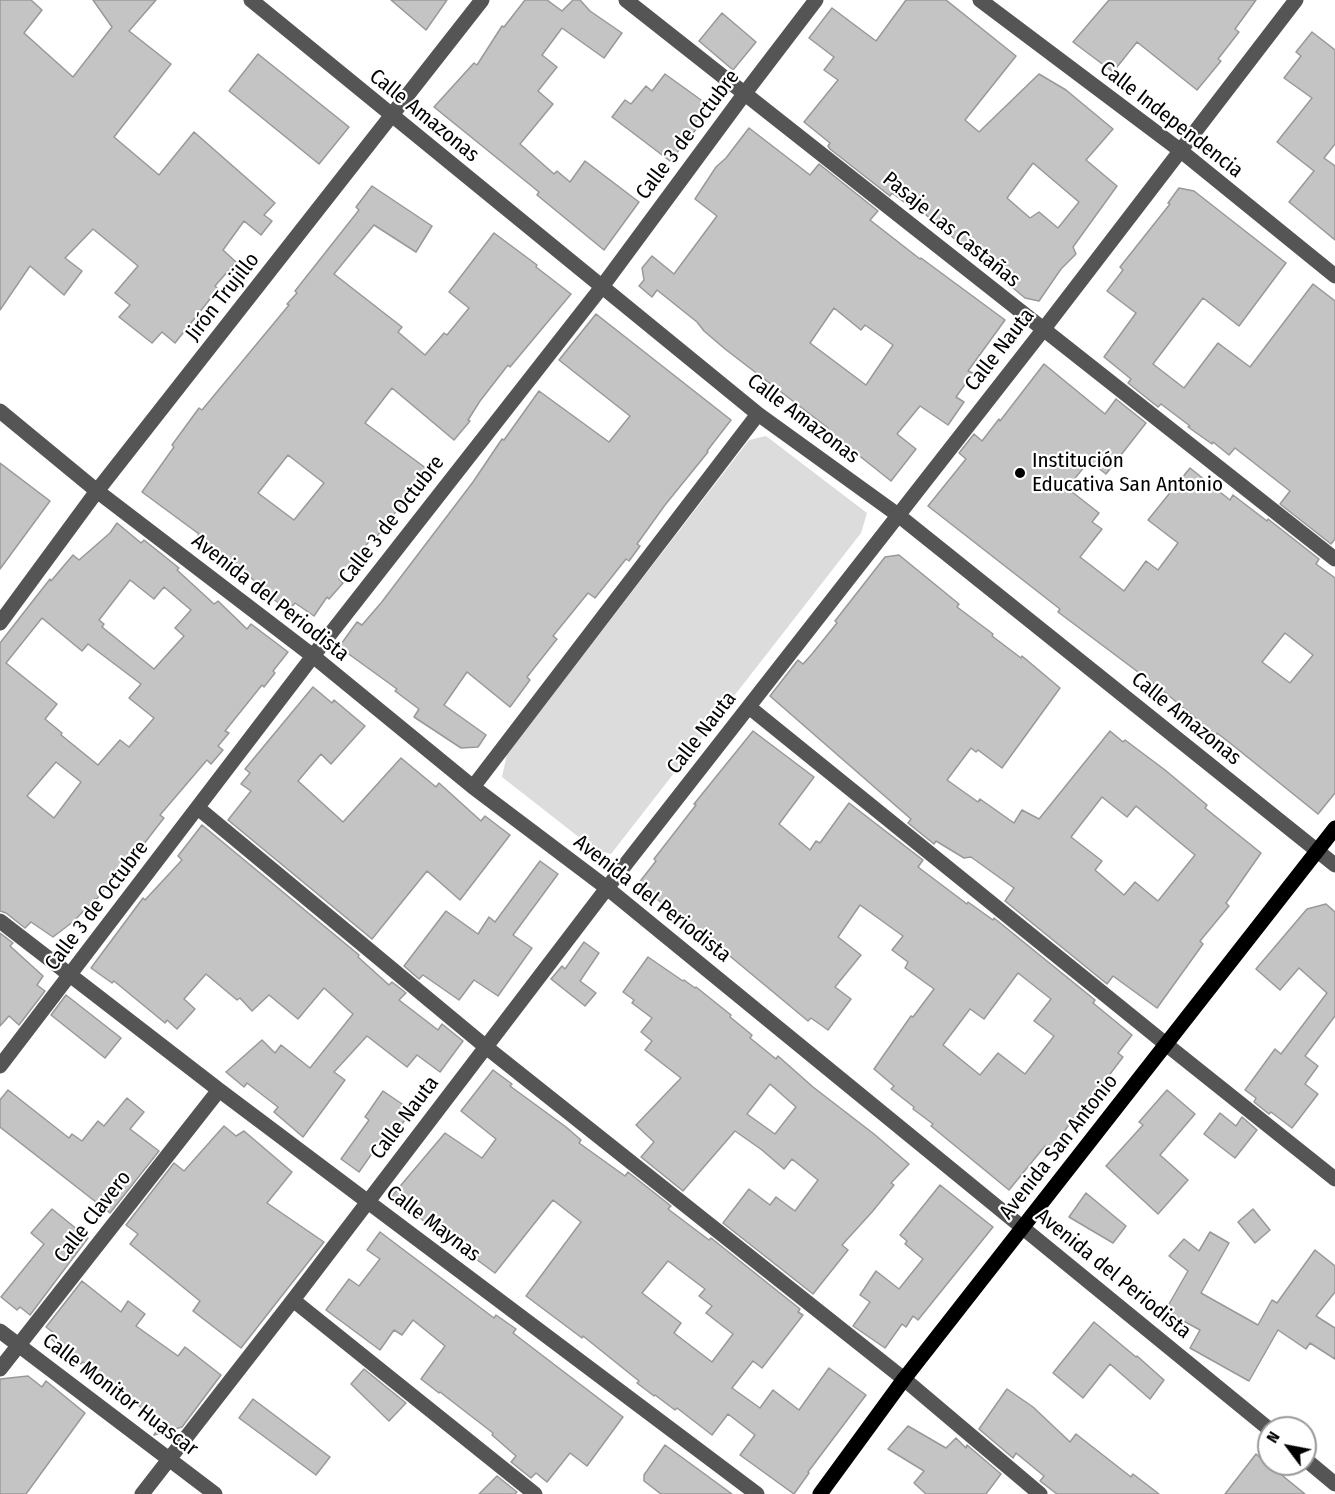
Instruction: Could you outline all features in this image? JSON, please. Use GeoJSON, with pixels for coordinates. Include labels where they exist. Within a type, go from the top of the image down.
{"type":"FeatureCollection","features":[{"type":"Feature","properties":{"kind":"main road","name":"Avenida San Antonio"},"geometry":{"type":"LineString","coordinates":[[820,1494],[904,1378],[1335,828]]}},
{"type":"Feature","properties":{"kind":"street","name":"Calle Amazonas"},"geometry":{"type":"LineString","coordinates":[[251,0],[758,414],[898,515],[1335,865]]}},
{"type":"Feature","properties":{"kind":"street","name":"Jirón Trujillo"},"geometry":{"type":"LineString","coordinates":[[0,623],[97,491],[482,0]]}},
{"type":"Feature","properties":{"kind":"street","name":"Pasaje Las Castañas"},"geometry":{"type":"LineString","coordinates":[[626,0],[1335,559]]}},
{"type":"Feature","properties":{"kind":"street","name":"Calle 3 de Octubre"},"geometry":{"type":"LineString","coordinates":[[0,1065],[313,656],[601,288],[816,0]]}},
{"type":"Feature","properties":{"kind":"street","name":"Calle Independencia"},"geometry":{"type":"LineString","coordinates":[[980,0],[1181,152],[1335,276]]}},
{"type":"Feature","properties":{"kind":"street","name":"Calle Nauta"},"geometry":{"type":"LineString","coordinates":[[142,1494],[607,888],[1043,330],[1296,0]]}},
{"type":"Feature","properties":{"kind":"street","name":"Avenida del Periodista"},"geometry":{"type":"LineString","coordinates":[[0,411],[97,491],[313,656],[473,787],[607,888],[1257,1420]]}},
{"type":"Feature","properties":{"kind":"street"},"geometry":{"type":"LineString","coordinates":[[473,787],[758,414]]}},
{"type":"Feature","properties":{"kind":"street"},"geometry":{"type":"LineString","coordinates":[[749,706],[1335,1179]]}},
{"type":"Feature","properties":{"kind":"street"},"geometry":{"type":"LineString","coordinates":[[198,808],[486,1047],[904,1378],[1040,1494]]}},
{"type":"Feature","properties":{"kind":"street","name":"Calle Maynas"},"geometry":{"type":"LineString","coordinates":[[0,921],[219,1090],[757,1494]]}},
{"type":"Feature","properties":{"kind":"street","name":"Calle Clavero"},"geometry":{"type":"LineString","coordinates":[[0,1369],[219,1090]]}},
{"type":"Feature","properties":{"kind":"street"},"geometry":{"type":"LineString","coordinates":[[293,1300],[535,1494]]}},
{"type":"Feature","properties":{"kind":"street","name":"Calle Monitor Huascar"},"geometry":{"type":"LineString","coordinates":[[0,1331],[215,1494]]}},
{"type":"Feature","properties":{"kind":"street"},"geometry":{"type":"LineString","coordinates":[[1317,1469],[1335,1484]]}},
{"type":"Feature","properties":{"kind":"shaded area"},"geometry":{"type":"Polygon","coordinates":[[[766,436],[867,513],[861,533],[611,854],[594,849],[502,777],[507,754],[749,440],[766,436]]]}},
{"type":"Feature","properties":{"kind":"building"},"geometry":{"type":"Polygon","coordinates":[[[0,0],[31,0],[42,10],[24,33],[73,77],[112,27],[93,0],[156,0],[129,31],[171,64],[114,137],[159,175],[194,132],[275,203],[264,215],[272,221],[261,235],[244,221],[223,250],[236,262],[215,286],[218,289],[175,343],[162,332],[152,343],[119,317],[130,305],[115,293],[138,266],[93,229],[65,258],[82,271],[64,295],[30,266],[0,310],[0,0]]]}},
{"type":"Feature","properties":{"kind":"building"},"geometry":{"type":"Polygon","coordinates":[[[391,0],[447,0],[426,30],[391,0]]]}},
{"type":"Feature","properties":{"kind":"building"},"geometry":{"type":"Polygon","coordinates":[[[525,0],[547,0],[562,11],[573,0],[580,0],[590,11],[622,33],[604,58],[562,28],[542,55],[557,67],[538,91],[553,104],[520,144],[554,174],[557,171],[570,182],[585,161],[639,202],[604,250],[537,195],[539,192],[434,107],[474,63],[477,65],[502,26],[504,27],[525,0]]]}},
{"type":"Feature","properties":{"kind":"building"},"geometry":{"type":"Polygon","coordinates":[[[906,0],[946,0],[1016,56],[965,120],[979,132],[1039,74],[1066,90],[1113,129],[1086,160],[1117,186],[1073,247],[1076,254],[1061,269],[1039,301],[1025,298],[907,199],[904,202],[892,193],[890,196],[830,149],[828,146],[830,143],[804,122],[838,80],[824,70],[834,57],[809,38],[832,8],[876,41],[906,0]],[[1033,163],[1007,198],[1030,218],[1039,212],[1058,228],[1079,202],[1033,163]]]}},
{"type":"Feature","properties":{"kind":"building"},"geometry":{"type":"Polygon","coordinates":[[[1109,0],[1256,0],[1235,29],[1239,32],[1218,59],[1221,61],[1197,90],[1137,42],[1113,72],[1073,42],[1109,0]]]}},
{"type":"Feature","properties":{"kind":"building"},"geometry":{"type":"Polygon","coordinates":[[[722,13],[756,42],[733,70],[699,41],[722,13]]]}},
{"type":"Feature","properties":{"kind":"building"},"geometry":{"type":"Polygon","coordinates":[[[1312,32],[1335,50],[1335,144],[1324,158],[1335,166],[1335,240],[1289,202],[1314,171],[1277,142],[1312,98],[1284,78],[1301,56],[1296,52],[1312,32]]]}},
{"type":"Feature","properties":{"kind":"building"},"geometry":{"type":"Polygon","coordinates":[[[258,54],[349,127],[319,164],[229,91],[258,54]]]}},
{"type":"Feature","properties":{"kind":"building"},"geometry":{"type":"Polygon","coordinates":[[[665,74],[708,105],[694,124],[698,127],[670,161],[612,117],[625,100],[631,104],[646,86],[652,91],[665,74]]]}},
{"type":"Feature","properties":{"kind":"building"},"geometry":{"type":"Polygon","coordinates":[[[749,128],[810,175],[819,164],[878,211],[870,220],[1005,320],[968,371],[973,373],[956,397],[964,402],[948,425],[920,406],[897,434],[916,449],[891,481],[827,430],[828,428],[725,349],[697,322],[657,290],[652,297],[639,286],[644,280],[642,268],[652,256],[674,274],[717,216],[695,199],[716,167],[726,158],[749,128]],[[834,308],[810,343],[866,385],[893,345],[865,325],[861,330],[834,308]]]}},
{"type":"Feature","properties":{"kind":"building"},"geometry":{"type":"Polygon","coordinates":[[[372,186],[432,226],[416,252],[374,225],[334,274],[402,327],[398,332],[425,355],[444,333],[447,335],[469,308],[449,292],[494,233],[571,294],[510,367],[508,365],[480,401],[468,420],[470,421],[454,440],[392,388],[365,423],[427,469],[374,540],[371,539],[339,579],[343,583],[329,599],[327,597],[314,616],[295,603],[289,610],[270,597],[271,595],[243,571],[197,537],[199,534],[142,492],[199,408],[202,410],[289,305],[287,304],[297,293],[295,291],[359,210],[356,207],[372,186]],[[288,455],[258,493],[294,520],[324,483],[288,455]]]}},
{"type":"Feature","properties":{"kind":"building"},"geometry":{"type":"Polygon","coordinates":[[[1179,188],[1194,191],[1286,263],[1239,326],[1203,298],[1153,364],[1184,388],[1218,343],[1250,367],[1313,284],[1335,301],[1335,539],[1331,544],[1280,504],[1290,491],[1235,448],[1229,455],[1188,427],[1190,426],[1161,404],[1158,407],[1128,383],[1131,379],[1104,357],[1136,313],[1107,291],[1123,270],[1120,267],[1170,204],[1168,203],[1179,188]]]}},
{"type":"Feature","properties":{"kind":"building"},"geometry":{"type":"Polygon","coordinates":[[[596,314],[731,420],[665,505],[637,544],[640,546],[629,561],[626,559],[595,598],[588,593],[553,636],[557,639],[527,677],[530,680],[510,707],[467,672],[444,705],[486,735],[478,747],[461,748],[414,717],[419,709],[395,691],[397,689],[339,647],[357,622],[362,625],[381,603],[539,391],[609,442],[630,416],[559,360],[596,314]]]}},
{"type":"Feature","properties":{"kind":"building"},"geometry":{"type":"Polygon","coordinates":[[[1044,364],[1105,414],[1116,399],[1146,423],[1106,474],[1089,461],[1067,488],[1099,513],[1092,522],[1102,529],[1080,557],[1124,591],[1146,561],[1158,570],[1178,543],[1148,520],[1190,468],[1230,500],[1233,495],[1267,521],[1268,519],[1319,559],[1316,564],[1335,578],[1335,793],[1318,814],[1162,690],[1058,612],[1060,609],[928,506],[966,459],[959,453],[974,434],[982,441],[999,419],[1000,421],[1044,364]],[[1285,633],[1262,662],[1290,683],[1313,655],[1285,633]]]}},
{"type":"Feature","properties":{"kind":"building"},"geometry":{"type":"Polygon","coordinates":[[[0,463],[50,501],[0,569],[0,463]]]}},
{"type":"Feature","properties":{"kind":"building"},"geometry":{"type":"Polygon","coordinates":[[[117,523],[141,543],[144,540],[179,568],[177,570],[214,604],[218,601],[247,629],[251,624],[288,652],[264,687],[262,685],[225,731],[229,733],[218,746],[223,750],[211,764],[207,760],[160,815],[164,818],[133,858],[130,856],[96,900],[53,937],[31,922],[25,928],[0,911],[0,643],[50,579],[51,581],[73,555],[79,560],[110,533],[117,523]],[[130,580],[99,620],[104,624],[102,627],[154,669],[184,636],[175,628],[191,610],[164,587],[154,599],[130,580]],[[42,618],[6,663],[57,704],[45,719],[98,765],[120,740],[129,747],[154,718],[129,698],[141,684],[88,644],[82,651],[42,618]],[[56,762],[27,796],[54,818],[81,782],[56,762]]]}},
{"type":"Feature","properties":{"kind":"building"},"geometry":{"type":"Polygon","coordinates":[[[899,555],[959,604],[957,607],[993,634],[992,636],[1021,658],[1022,656],[1060,688],[1002,768],[978,750],[976,752],[971,748],[947,780],[978,802],[980,799],[1014,823],[1022,810],[1039,819],[1110,731],[1165,770],[1207,805],[1205,808],[1261,853],[1226,903],[1229,906],[1200,941],[1203,944],[1157,1008],[1113,976],[1107,984],[1005,901],[1014,888],[971,857],[964,858],[936,841],[934,844],[908,823],[911,819],[770,696],[798,660],[803,664],[812,654],[885,557],[899,555]],[[1102,797],[1071,837],[1102,861],[1095,870],[1124,895],[1135,882],[1158,901],[1195,855],[1136,806],[1127,817],[1102,797]]]}},
{"type":"Feature","properties":{"kind":"building"},"geometry":{"type":"Polygon","coordinates":[[[313,687],[332,703],[334,700],[365,726],[331,764],[321,754],[298,781],[343,822],[401,758],[436,787],[439,783],[481,821],[485,816],[510,835],[460,900],[427,871],[372,939],[228,820],[251,791],[241,784],[250,773],[245,769],[313,687]]]}},
{"type":"Feature","properties":{"kind":"building"},"geometry":{"type":"Polygon","coordinates":[[[753,731],[814,777],[779,824],[810,850],[816,841],[820,843],[849,803],[923,860],[918,867],[967,904],[968,902],[993,920],[994,918],[1095,1000],[1093,1003],[1132,1035],[1118,1053],[1123,1057],[1107,1078],[1115,1084],[1086,1119],[1078,1112],[1051,1150],[1045,1146],[1009,1190],[931,1126],[933,1124],[891,1089],[894,1086],[874,1069],[911,1016],[913,1017],[934,989],[905,968],[908,962],[892,950],[903,936],[860,905],[838,937],[861,955],[835,987],[851,999],[828,1030],[811,1018],[808,1021],[725,952],[722,956],[697,931],[638,884],[656,861],[654,859],[696,805],[694,804],[753,731]],[[1018,973],[984,1019],[970,1009],[943,1045],[980,1075],[998,1053],[1025,1074],[1054,1036],[1034,1021],[1051,999],[1018,973]]]}},
{"type":"Feature","properties":{"kind":"building"},"geometry":{"type":"Polygon","coordinates":[[[202,825],[359,955],[358,957],[389,985],[392,982],[406,993],[399,1000],[438,1030],[442,1024],[463,1041],[440,1072],[417,1055],[407,1067],[367,1036],[334,1072],[345,1080],[303,1137],[274,1112],[278,1107],[247,1083],[244,1087],[226,1072],[262,1040],[275,1053],[281,1045],[310,1068],[353,1014],[324,988],[298,1019],[269,995],[252,1011],[240,998],[237,1000],[206,974],[184,999],[195,1009],[177,1029],[167,1020],[165,1023],[114,981],[112,983],[91,968],[143,898],[145,900],[182,860],[178,856],[202,825]]]}},
{"type":"Feature","properties":{"kind":"building"},"geometry":{"type":"Polygon","coordinates":[[[540,861],[558,874],[513,935],[532,948],[498,996],[474,980],[459,1000],[423,975],[419,979],[404,966],[446,911],[478,934],[489,917],[495,922],[540,861]]]}},
{"type":"Feature","properties":{"kind":"building"},"geometry":{"type":"Polygon","coordinates":[[[1326,904],[1335,912],[1335,1016],[1305,1056],[1318,1066],[1305,1084],[1318,1094],[1292,1128],[1254,1102],[1256,1098],[1245,1090],[1275,1049],[1281,1054],[1327,993],[1299,968],[1280,990],[1256,969],[1307,909],[1326,904]]]}},
{"type":"Feature","properties":{"kind":"building"},"geometry":{"type":"Polygon","coordinates":[[[0,933],[13,943],[10,946],[43,976],[37,985],[45,991],[19,1025],[9,1016],[0,1026],[0,933]]]}},
{"type":"Feature","properties":{"kind":"building"},"geometry":{"type":"Polygon","coordinates":[[[584,942],[599,953],[580,981],[596,993],[585,1006],[551,979],[562,966],[565,969],[584,942]]]}},
{"type":"Feature","properties":{"kind":"building"},"geometry":{"type":"Polygon","coordinates":[[[648,957],[683,981],[696,987],[731,1015],[730,1017],[752,1035],[750,1038],[776,1059],[778,1056],[909,1164],[891,1183],[894,1185],[872,1212],[842,1245],[848,1250],[813,1294],[723,1223],[749,1189],[770,1205],[776,1197],[795,1211],[818,1180],[792,1159],[784,1169],[735,1131],[683,1191],[641,1157],[654,1142],[636,1125],[681,1078],[645,1050],[652,1041],[641,1032],[652,1018],[632,1003],[634,1000],[623,992],[648,957]],[[770,1084],[747,1114],[775,1134],[796,1107],[770,1084]]]}},
{"type":"Feature","properties":{"kind":"building"},"geometry":{"type":"Polygon","coordinates":[[[66,995],[121,1038],[105,1058],[51,1015],[66,995]]]}},
{"type":"Feature","properties":{"kind":"building"},"geometry":{"type":"Polygon","coordinates":[[[493,1070],[512,1084],[510,1086],[566,1127],[581,1140],[579,1143],[625,1176],[628,1172],[671,1206],[668,1209],[709,1240],[711,1238],[800,1309],[798,1312],[803,1315],[762,1368],[753,1361],[732,1388],[760,1408],[773,1390],[799,1410],[829,1368],[866,1395],[794,1494],[740,1455],[755,1435],[728,1414],[712,1435],[677,1408],[675,1410],[654,1396],[583,1336],[582,1338],[526,1296],[581,1222],[553,1200],[495,1273],[391,1197],[445,1133],[482,1158],[496,1139],[461,1111],[493,1070]],[[668,1261],[642,1293],[681,1323],[674,1333],[712,1362],[733,1334],[706,1313],[712,1306],[699,1296],[705,1289],[668,1261]]]}},
{"type":"Feature","properties":{"kind":"building"},"geometry":{"type":"Polygon","coordinates":[[[8,1090],[69,1138],[72,1134],[82,1141],[98,1121],[104,1126],[127,1098],[144,1112],[130,1129],[159,1151],[110,1213],[0,1127],[0,1100],[8,1090]]]}},
{"type":"Feature","properties":{"kind":"building"},"geometry":{"type":"Polygon","coordinates":[[[1167,1090],[1195,1114],[1160,1155],[1188,1180],[1158,1214],[1106,1166],[1143,1125],[1139,1122],[1167,1090]]]}},
{"type":"Feature","properties":{"kind":"building"},"geometry":{"type":"Polygon","coordinates":[[[383,1091],[411,1110],[394,1137],[387,1132],[359,1172],[341,1159],[369,1120],[365,1117],[383,1091]]]}},
{"type":"Feature","properties":{"kind":"building"},"geometry":{"type":"Polygon","coordinates":[[[1220,1113],[1236,1126],[1242,1117],[1257,1130],[1235,1158],[1204,1134],[1220,1113]]]}},
{"type":"Feature","properties":{"kind":"building"},"geometry":{"type":"Polygon","coordinates":[[[224,1126],[236,1136],[244,1131],[292,1172],[267,1203],[324,1242],[241,1348],[193,1311],[200,1301],[130,1244],[138,1234],[126,1225],[174,1163],[184,1171],[224,1126]]]}},
{"type":"Feature","properties":{"kind":"building"},"geometry":{"type":"Polygon","coordinates":[[[940,1185],[993,1227],[918,1320],[913,1316],[906,1327],[902,1324],[885,1348],[853,1326],[870,1302],[860,1295],[876,1271],[899,1289],[923,1259],[905,1244],[907,1241],[900,1235],[940,1185]]]}},
{"type":"Feature","properties":{"kind":"building"},"geometry":{"type":"Polygon","coordinates":[[[1086,1193],[1126,1226],[1113,1243],[1069,1217],[1086,1193]]]}},
{"type":"Feature","properties":{"kind":"building"},"geometry":{"type":"Polygon","coordinates":[[[52,1209],[88,1238],[30,1315],[20,1307],[17,1310],[1,1297],[44,1244],[31,1233],[52,1209]]]}},
{"type":"Feature","properties":{"kind":"building"},"geometry":{"type":"Polygon","coordinates":[[[1253,1209],[1270,1230],[1255,1243],[1238,1222],[1253,1209]]]}},
{"type":"Feature","properties":{"kind":"building"},"geometry":{"type":"Polygon","coordinates":[[[380,1232],[494,1318],[496,1315],[516,1329],[513,1333],[623,1417],[587,1466],[570,1453],[547,1482],[536,1473],[531,1478],[511,1462],[516,1456],[492,1435],[493,1433],[421,1379],[445,1346],[413,1320],[402,1335],[394,1330],[380,1350],[326,1310],[349,1279],[359,1286],[380,1259],[367,1250],[380,1232]]]}},
{"type":"Feature","properties":{"kind":"building"},"geometry":{"type":"Polygon","coordinates":[[[1210,1232],[1229,1243],[1201,1293],[1258,1325],[1272,1300],[1277,1303],[1315,1250],[1335,1266],[1335,1292],[1316,1316],[1335,1328],[1335,1359],[1310,1343],[1306,1349],[1278,1330],[1249,1381],[1190,1348],[1200,1330],[1165,1311],[1188,1271],[1169,1256],[1184,1239],[1199,1251],[1210,1232]]]}},
{"type":"Feature","properties":{"kind":"building"},"geometry":{"type":"Polygon","coordinates":[[[82,1281],[121,1312],[128,1301],[145,1314],[136,1326],[178,1356],[185,1347],[221,1375],[182,1427],[154,1435],[161,1423],[129,1398],[126,1401],[112,1390],[115,1386],[83,1362],[81,1364],[51,1339],[55,1334],[46,1327],[82,1281]]]}},
{"type":"Feature","properties":{"kind":"building"},"geometry":{"type":"Polygon","coordinates":[[[1094,1322],[1164,1380],[1150,1399],[1110,1364],[1083,1398],[1053,1373],[1094,1322]]]}},
{"type":"Feature","properties":{"kind":"building"},"geometry":{"type":"Polygon","coordinates":[[[364,1369],[406,1403],[389,1421],[351,1384],[364,1369]]]}},
{"type":"Feature","properties":{"kind":"building"},"geometry":{"type":"Polygon","coordinates":[[[28,1376],[42,1387],[46,1381],[85,1413],[26,1494],[0,1494],[0,1379],[28,1376]]]}},
{"type":"Feature","properties":{"kind":"building"},"geometry":{"type":"Polygon","coordinates":[[[1007,1389],[1033,1407],[1070,1442],[1076,1434],[1131,1477],[1133,1474],[1159,1494],[1057,1494],[1040,1481],[1044,1476],[1016,1453],[1013,1458],[979,1429],[1007,1389]]]}},
{"type":"Feature","properties":{"kind":"building"},"geometry":{"type":"Polygon","coordinates":[[[253,1399],[330,1457],[316,1475],[239,1418],[253,1399]]]}},
{"type":"Feature","properties":{"kind":"building"},"geometry":{"type":"Polygon","coordinates":[[[908,1426],[946,1448],[956,1438],[1001,1474],[986,1494],[926,1494],[914,1483],[924,1471],[888,1449],[908,1426]]]}},
{"type":"Feature","properties":{"kind":"building"},"geometry":{"type":"Polygon","coordinates":[[[665,1445],[732,1494],[661,1494],[644,1481],[644,1475],[665,1445]]]}},
{"type":"Feature","properties":{"kind":"building"},"geometry":{"type":"Polygon","coordinates":[[[1256,1454],[1257,1476],[1283,1476],[1305,1494],[1225,1494],[1256,1454]]]}},
{"type":"Feature","properties":{"kind":"building"},"geometry":{"type":"Polygon","coordinates":[[[497,1476],[517,1492],[515,1494],[479,1494],[497,1476]]]}},
{"type":"Feature","properties":{"kind":"place","name":"Institución Educativa San Antonio"},"geometry":{"type":"Point","coordinates":[1020,473]}}]}
